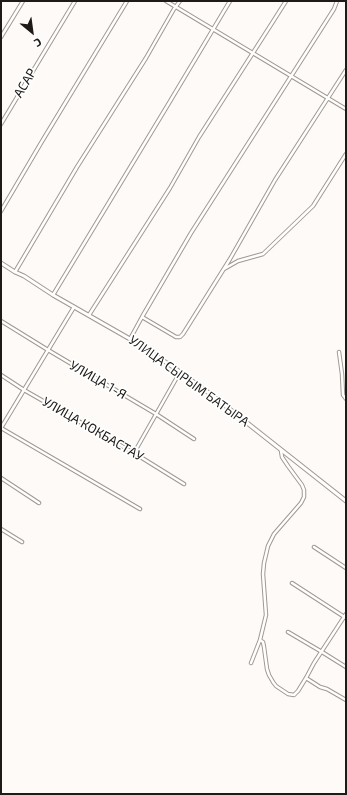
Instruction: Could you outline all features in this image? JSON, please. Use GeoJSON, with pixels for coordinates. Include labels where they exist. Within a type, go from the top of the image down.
{"type":"FeatureCollection","features":[{"type":"Feature","properties":{"kind":"street"},"geometry":{"type":"LineString","coordinates":[[1,37],[23,1]]}},
{"type":"Feature","properties":{"kind":"street","name":"АСАР"},"geometry":{"type":"LineString","coordinates":[[1,124],[75,1]]}},
{"type":"Feature","properties":{"kind":"street"},"geometry":{"type":"LineString","coordinates":[[1,211],[127,1]]}},
{"type":"Feature","properties":{"kind":"street"},"geometry":{"type":"LineString","coordinates":[[166,1],[346,109]]}},
{"type":"Feature","properties":{"kind":"street"},"geometry":{"type":"LineString","coordinates":[[15,272],[77,167],[150,52],[180,1]]}},
{"type":"Feature","properties":{"kind":"street"},"geometry":{"type":"LineString","coordinates":[[53,295],[230,1]]}},
{"type":"Feature","properties":{"kind":"street"},"geometry":{"type":"LineString","coordinates":[[89,315],[170,188],[199,137],[286,1]]}},
{"type":"Feature","properties":{"kind":"street"},"geometry":{"type":"LineString","coordinates":[[130,339],[191,233],[334,10],[337,1]]}},
{"type":"Feature","properties":{"kind":"street"},"geometry":{"type":"LineString","coordinates":[[142,317],[176,337],[180,337],[222,271],[275,180],[346,70]]}},
{"type":"Feature","properties":{"kind":"street"},"geometry":{"type":"LineString","coordinates":[[222,271],[238,261],[264,254],[314,206],[346,154]]}},
{"type":"Feature","properties":{"kind":"street","name":"УЛИЦА СЫРЫМ БАТЫРА"},"geometry":{"type":"LineString","coordinates":[[1,263],[130,339],[180,372],[213,396],[346,501]]}},
{"type":"Feature","properties":{"kind":"street"},"geometry":{"type":"LineString","coordinates":[[74,307],[1,428],[140,509]]}},
{"type":"Feature","properties":{"kind":"street","name":"УЛИЦА 1-Я"},"geometry":{"type":"LineString","coordinates":[[1,321],[156,414],[194,439]]}},
{"type":"Feature","properties":{"kind":"street"},"geometry":{"type":"LineString","coordinates":[[340,352],[343,394],[346,399]]}},
{"type":"Feature","properties":{"kind":"street"},"geometry":{"type":"LineString","coordinates":[[134,453],[180,372]]}},
{"type":"Feature","properties":{"kind":"street","name":"УЛИЦА КОКБАСТАУ"},"geometry":{"type":"LineString","coordinates":[[1,375],[184,484]]}},
{"type":"Feature","properties":{"kind":"street"},"geometry":{"type":"LineString","coordinates":[[251,664],[260,640],[266,615],[263,574],[268,546],[274,534],[301,503],[304,494],[304,490],[299,480],[282,457],[281,450]]}},
{"type":"Feature","properties":{"kind":"street"},"geometry":{"type":"LineString","coordinates":[[1,478],[39,503]]}},
{"type":"Feature","properties":{"kind":"street"},"geometry":{"type":"LineString","coordinates":[[1,529],[22,542]]}},
{"type":"Feature","properties":{"kind":"street"},"geometry":{"type":"LineString","coordinates":[[314,547],[346,568]]}},
{"type":"Feature","properties":{"kind":"street"},"geometry":{"type":"LineString","coordinates":[[260,640],[263,642],[269,676],[276,686],[292,695],[306,678],[345,616],[292,583]]}},
{"type":"Feature","properties":{"kind":"street"},"geometry":{"type":"LineString","coordinates":[[288,632],[346,667]]}},
{"type":"Feature","properties":{"kind":"street"},"geometry":{"type":"LineString","coordinates":[[306,678],[346,700]]}}]}
